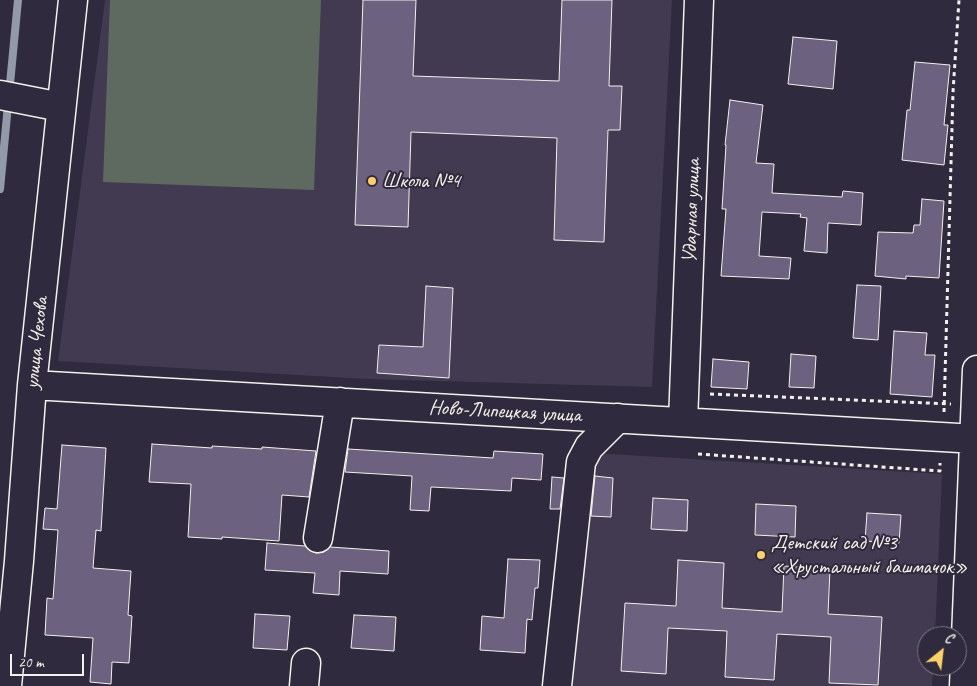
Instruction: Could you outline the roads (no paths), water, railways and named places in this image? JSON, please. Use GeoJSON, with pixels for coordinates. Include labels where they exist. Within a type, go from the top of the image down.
{"type":"FeatureCollection","features":[{"type":"Feature","properties":{"kind":"street","name":"улица Чехова"},"geometry":{"type":"LineString","coordinates":[[7,686],[19,561],[32,384],[74,0]]}},
{"type":"Feature","properties":{"kind":"street","name":"Ударная улица"},"geometry":{"type":"LineString","coordinates":[[684,422],[699,0]]}},
{"type":"Feature","properties":{"kind":"street"},"geometry":{"type":"LineString","coordinates":[[0,95],[61,107]]}},
{"type":"Feature","properties":{"kind":"street"},"geometry":{"type":"LineString","coordinates":[[964,686],[976,439],[977,370]]}},
{"type":"Feature","properties":{"kind":"street","name":"Ново-Липецкая улица"},"geometry":{"type":"LineString","coordinates":[[32,384],[976,439]]}},
{"type":"Feature","properties":{"kind":"street"},"geometry":{"type":"LineString","coordinates":[[318,538],[340,402]]}},
{"type":"Feature","properties":{"kind":"street"},"geometry":{"type":"LineString","coordinates":[[557,686],[581,462],[588,447],[618,418]]}},
{"type":"Feature","properties":{"kind":"waterway"},"geometry":{"type":"LineString","coordinates":[[0,189],[18,0]]}},
{"type":"Feature","properties":{"kind":"place","name":"Школа №4"},"geometry":{"type":"Point","coordinates":[372,181]}},
{"type":"Feature","properties":{"kind":"place","name":"Детский сад №3 «Хрустальный башмачок»"},"geometry":{"type":"Point","coordinates":[761,555]}}]}
